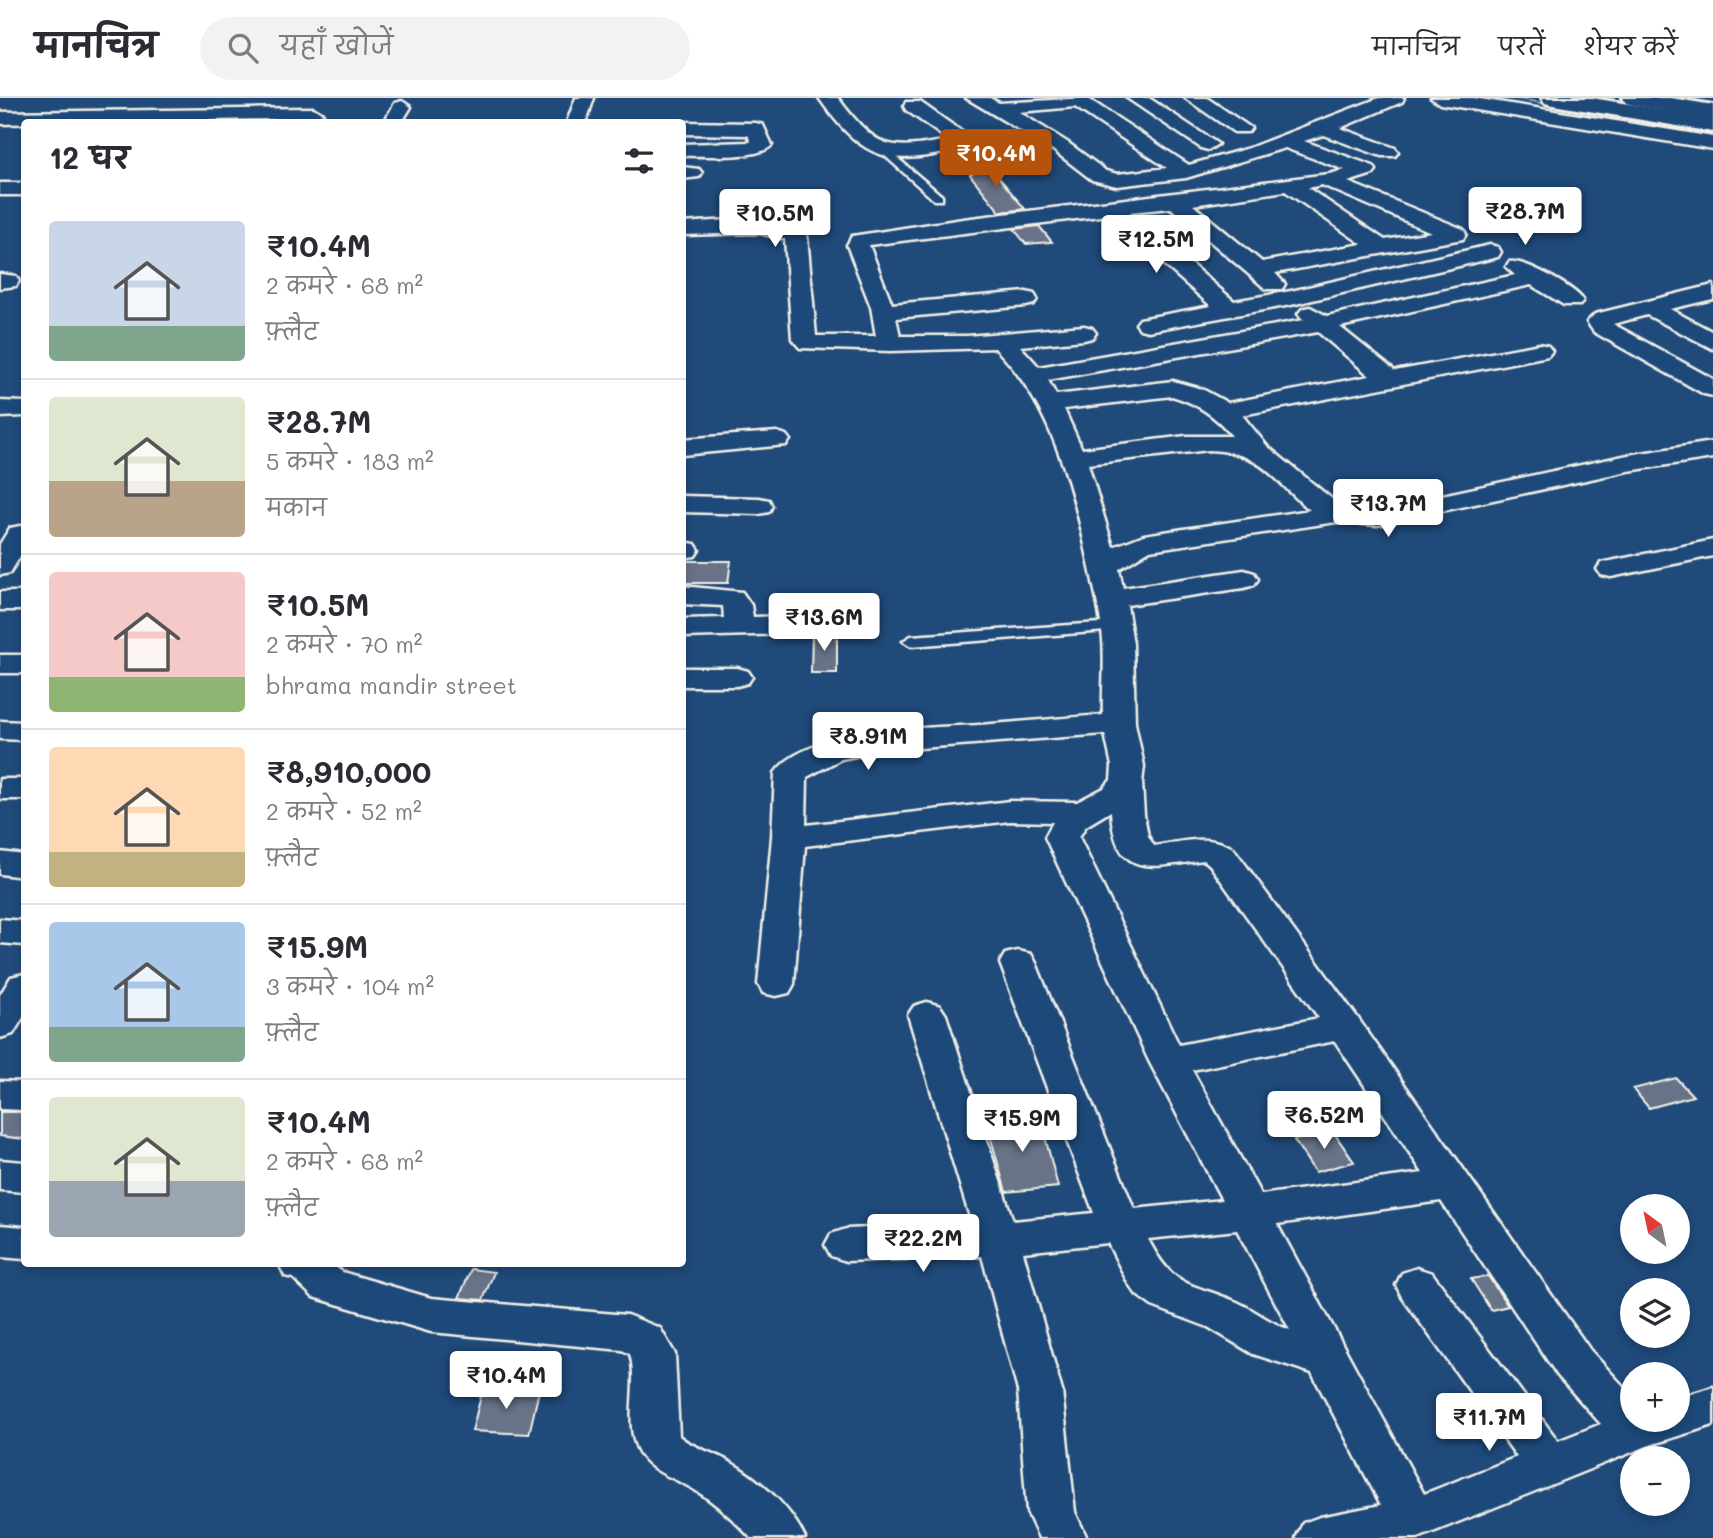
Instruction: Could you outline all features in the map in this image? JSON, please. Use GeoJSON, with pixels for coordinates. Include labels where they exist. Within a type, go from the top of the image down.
{"type":"FeatureCollection","features":[{"type":"Feature","properties":{"kind":"street"},"geometry":{"type":"LineString","coordinates":[[222,119],[235,98]]}},
{"type":"Feature","properties":{"kind":"street"},"geometry":{"type":"LineString","coordinates":[[578,119],[584,98]]}},
{"type":"Feature","properties":{"kind":"street"},"geometry":{"type":"LineString","coordinates":[[828,98],[846,122],[888,153],[961,143],[961,140],[913,106]]}},
{"type":"Feature","properties":{"kind":"street"},"geometry":{"type":"LineString","coordinates":[[975,98],[1017,119],[1108,180],[1186,172],[1287,142],[1395,98]]}},
{"type":"Feature","properties":{"kind":"street"},"geometry":{"type":"LineString","coordinates":[[1136,98],[1208,144]]}},
{"type":"Feature","properties":{"kind":"street"},"geometry":{"type":"LineString","coordinates":[[1194,98],[1241,128]]}},
{"type":"Feature","properties":{"kind":"street"},"geometry":{"type":"LineString","coordinates":[[1440,98],[1713,143]]}},
{"type":"Feature","properties":{"kind":"street"},"geometry":{"type":"LineString","coordinates":[[1553,98],[1713,125]]}},
{"type":"Feature","properties":{"kind":"street"},"geometry":{"type":"LineString","coordinates":[[1634,98],[1713,112]]}},
{"type":"Feature","properties":{"kind":"street"},"geometry":{"type":"LineString","coordinates":[[994,109],[1076,100],[1186,172]]}},
{"type":"Feature","properties":{"kind":"street"},"geometry":{"type":"LineString","coordinates":[[0,118],[222,119],[313,114]]}},
{"type":"Feature","properties":{"kind":"street"},"geometry":{"type":"LineString","coordinates":[[686,128],[757,129],[762,145],[750,149],[686,150]]}},
{"type":"Feature","properties":{"kind":"street"},"geometry":{"type":"LineString","coordinates":[[1323,128],[1388,152]]}},
{"type":"Feature","properties":{"kind":"street"},"geometry":{"type":"LineString","coordinates":[[1106,138],[1129,135]]}},
{"type":"Feature","properties":{"kind":"street"},"geometry":{"type":"LineString","coordinates":[[1059,146],[1083,142]]}},
{"type":"Feature","properties":{"kind":"street"},"geometry":{"type":"LineString","coordinates":[[890,344],[883,312],[858,245],[863,240],[963,225],[1331,180],[1366,170],[1287,142]]}},
{"type":"Feature","properties":{"kind":"street"},"geometry":{"type":"LineString","coordinates":[[1331,180],[1455,234],[1536,277],[1572,300]]}},
{"type":"Feature","properties":{"kind":"street"},"geometry":{"type":"LineString","coordinates":[[1289,184],[1380,247]]}},
{"type":"Feature","properties":{"kind":"street"},"geometry":{"type":"LineString","coordinates":[[0,189],[21,189]]}},
{"type":"Feature","properties":{"kind":"street"},"geometry":{"type":"LineString","coordinates":[[1175,201],[1389,379]]}},
{"type":"Feature","properties":{"kind":"street"},"geometry":{"type":"LineString","coordinates":[[1112,208],[1229,309]]}},
{"type":"Feature","properties":{"kind":"street"},"geometry":{"type":"LineString","coordinates":[[686,229],[776,228],[789,230],[796,236],[804,339],[817,345],[1002,341],[1084,333]]}},
{"type":"Feature","properties":{"kind":"street"},"geometry":{"type":"LineString","coordinates":[[1256,270],[1455,234]]}},
{"type":"Feature","properties":{"kind":"street"},"geometry":{"type":"LineString","coordinates":[[1148,324],[1291,298],[1490,253]]}},
{"type":"Feature","properties":{"kind":"street"},"geometry":{"type":"LineString","coordinates":[[1040,389],[1536,277]]}},
{"type":"Feature","properties":{"kind":"street"},"geometry":{"type":"LineString","coordinates":[[1713,292],[1599,322],[1602,327],[1713,389]]}},
{"type":"Feature","properties":{"kind":"street"},"geometry":{"type":"LineString","coordinates":[[883,312],[1026,299]]}},
{"type":"Feature","properties":{"kind":"street"},"geometry":{"type":"LineString","coordinates":[[1651,307],[1713,342]]}},
{"type":"Feature","properties":{"kind":"street"},"geometry":{"type":"LineString","coordinates":[[1002,341],[1040,389],[1073,458],[1110,598],[1119,723],[1129,769],[1126,784],[1134,846],[1142,855],[1149,857],[1193,849],[1217,852],[1344,1026],[1574,1363],[1620,1399]]}},
{"type":"Feature","properties":{"kind":"street"},"geometry":{"type":"LineString","coordinates":[[1227,413],[1242,406],[1540,351]]}},
{"type":"Feature","properties":{"kind":"street"},"geometry":{"type":"LineString","coordinates":[[1040,389],[1173,388],[1193,394],[1227,413],[1256,450],[1337,514]]}},
{"type":"Feature","properties":{"kind":"street"},"geometry":{"type":"LineString","coordinates":[[0,409],[21,409]]}},
{"type":"Feature","properties":{"kind":"street"},"geometry":{"type":"LineString","coordinates":[[686,447],[777,440]]}},
{"type":"Feature","properties":{"kind":"street"},"geometry":{"type":"LineString","coordinates":[[1073,458],[1224,443],[1256,450]]}},
{"type":"Feature","properties":{"kind":"street"},"geometry":{"type":"LineString","coordinates":[[1110,598],[1127,550],[1144,543],[1337,514],[1377,517],[1628,463],[1713,450]]}},
{"type":"Feature","properties":{"kind":"street"},"geometry":{"type":"LineString","coordinates":[[1686,455],[1713,473]]}},
{"type":"Feature","properties":{"kind":"street"},"geometry":{"type":"LineString","coordinates":[[686,504],[759,506]]}},
{"type":"Feature","properties":{"kind":"street"},"geometry":{"type":"LineString","coordinates":[[0,567],[20,534]]}},
{"type":"Feature","properties":{"kind":"street"},"geometry":{"type":"LineString","coordinates":[[1611,569],[1713,548]]}},
{"type":"Feature","properties":{"kind":"street"},"geometry":{"type":"LineString","coordinates":[[1110,598],[1244,579]]}},
{"type":"Feature","properties":{"kind":"street"},"geometry":{"type":"LineString","coordinates":[[686,595],[732,598],[737,605],[740,627]]}},
{"type":"Feature","properties":{"kind":"street"},"geometry":{"type":"LineString","coordinates":[[0,601],[21,601]]}},
{"type":"Feature","properties":{"kind":"street"},"geometry":{"type":"LineString","coordinates":[[686,628],[792,625]]}},
{"type":"Feature","properties":{"kind":"street"},"geometry":{"type":"LineString","coordinates":[[0,664],[21,664]]}},
{"type":"Feature","properties":{"kind":"street"},"geometry":{"type":"LineString","coordinates":[[686,677],[737,677]]}},
{"type":"Feature","properties":{"kind":"street"},"geometry":{"type":"LineString","coordinates":[[776,984],[789,837],[791,773],[810,758],[837,750],[889,741],[1119,723]]}},
{"type":"Feature","properties":{"kind":"street"},"geometry":{"type":"LineString","coordinates":[[0,730],[21,731]]}},
{"type":"Feature","properties":{"kind":"street"},"geometry":{"type":"LineString","coordinates":[[1126,784],[1115,794],[1082,812],[1064,830],[1062,837],[1168,1061],[1413,1519]]}},
{"type":"Feature","properties":{"kind":"street"},"geometry":{"type":"LineString","coordinates":[[0,789],[21,789]]}},
{"type":"Feature","properties":{"kind":"street"},"geometry":{"type":"LineString","coordinates":[[789,837],[1010,811],[1082,812]]}},
{"type":"Feature","properties":{"kind":"street"},"geometry":{"type":"LineString","coordinates":[[0,863],[21,866]]}},
{"type":"Feature","properties":{"kind":"street"},"geometry":{"type":"LineString","coordinates":[[0,931],[21,933]]}},
{"type":"Feature","properties":{"kind":"street"},"geometry":{"type":"LineString","coordinates":[[1018,963],[1120,1226],[1152,1283],[1167,1294],[1223,1315],[1268,1341],[1327,1360]]}},
{"type":"Feature","properties":{"kind":"street"},"geometry":{"type":"LineString","coordinates":[[927,1015],[998,1239],[1040,1391],[1051,1512],[1063,1538]]}},
{"type":"Feature","properties":{"kind":"street"},"geometry":{"type":"LineString","coordinates":[[1168,1061],[1344,1026]]}},
{"type":"Feature","properties":{"kind":"street"},"geometry":{"type":"LineString","coordinates":[[0,1095],[21,1096]]}},
{"type":"Feature","properties":{"kind":"street"},"geometry":{"type":"LineString","coordinates":[[0,1175],[21,1177]]}},
{"type":"Feature","properties":{"kind":"street"},"geometry":{"type":"LineString","coordinates":[[846,1245],[998,1239],[1247,1213],[1450,1184]]}},
{"type":"Feature","properties":{"kind":"street"},"geometry":{"type":"LineString","coordinates":[[0,1241],[21,1243]]}},
{"type":"Feature","properties":{"kind":"street"},"geometry":{"type":"LineString","coordinates":[[308,1267],[328,1285],[431,1315],[627,1333],[645,1341],[653,1354],[656,1438],[660,1448],[670,1456],[711,1475],[743,1497],[781,1538]]}},
{"type":"Feature","properties":{"kind":"street"},"geometry":{"type":"LineString","coordinates":[[1417,1285],[1549,1465]]}},
{"type":"Feature","properties":{"kind":"street"},"geometry":{"type":"LineString","coordinates":[[1690,1413],[1713,1406]]}},
{"type":"Feature","properties":{"kind":"street"},"geometry":{"type":"LineString","coordinates":[[1320,1538],[1413,1519],[1635,1432]]}},
{"type":"Feature","properties":{"kind":"lane"},"geometry":{"type":"LineString","coordinates":[[888,153],[938,198]]}},
{"type":"Feature","properties":{"kind":"lane"},"geometry":{"type":"LineString","coordinates":[[911,641],[1110,598]]}},
{"type":"Feature","properties":{"kind":"building"},"geometry":{"type":"Polygon","coordinates":[[[986,162],[1025,209],[1000,212],[970,175],[986,162]]]}},
{"type":"Feature","properties":{"kind":"building"},"geometry":{"type":"Polygon","coordinates":[[[1039,226],[1052,242],[1026,244],[1014,229],[1039,226]]]}},
{"type":"Feature","properties":{"kind":"building"},"geometry":{"type":"Polygon","coordinates":[[[686,561],[731,561],[728,583],[686,583],[686,561]]]}},
{"type":"Feature","properties":{"kind":"building"},"geometry":{"type":"Polygon","coordinates":[[[812,633],[837,633],[837,673],[811,673],[812,633]]]}},
{"type":"Feature","properties":{"kind":"building"},"geometry":{"type":"Polygon","coordinates":[[[1676,1078],[1693,1096],[1649,1108],[1633,1089],[1676,1078]]]}},
{"type":"Feature","properties":{"kind":"building"},"geometry":{"type":"Polygon","coordinates":[[[0,1112],[21,1112],[21,1139],[0,1136],[0,1112]]]}},
{"type":"Feature","properties":{"kind":"building"},"geometry":{"type":"Polygon","coordinates":[[[1040,1117],[1058,1187],[1006,1192],[986,1121],[1040,1117]]]}},
{"type":"Feature","properties":{"kind":"building"},"geometry":{"type":"Polygon","coordinates":[[[1332,1130],[1354,1162],[1315,1172],[1294,1140],[1332,1130]]]}},
{"type":"Feature","properties":{"kind":"building"},"geometry":{"type":"Polygon","coordinates":[[[471,1269],[494,1272],[483,1300],[459,1298],[471,1269]]]}},
{"type":"Feature","properties":{"kind":"building"},"geometry":{"type":"Polygon","coordinates":[[[1488,1276],[1508,1306],[1491,1310],[1471,1279],[1488,1276]]]}},
{"type":"Feature","properties":{"kind":"building"},"geometry":{"type":"Polygon","coordinates":[[[483,1388],[539,1391],[529,1434],[472,1431],[483,1388]]]}},
{"type":"Feature","properties":{"kind":"waterway"},"geometry":{"type":"LineString","coordinates":[[1509,98],[1713,132]]}}]}
